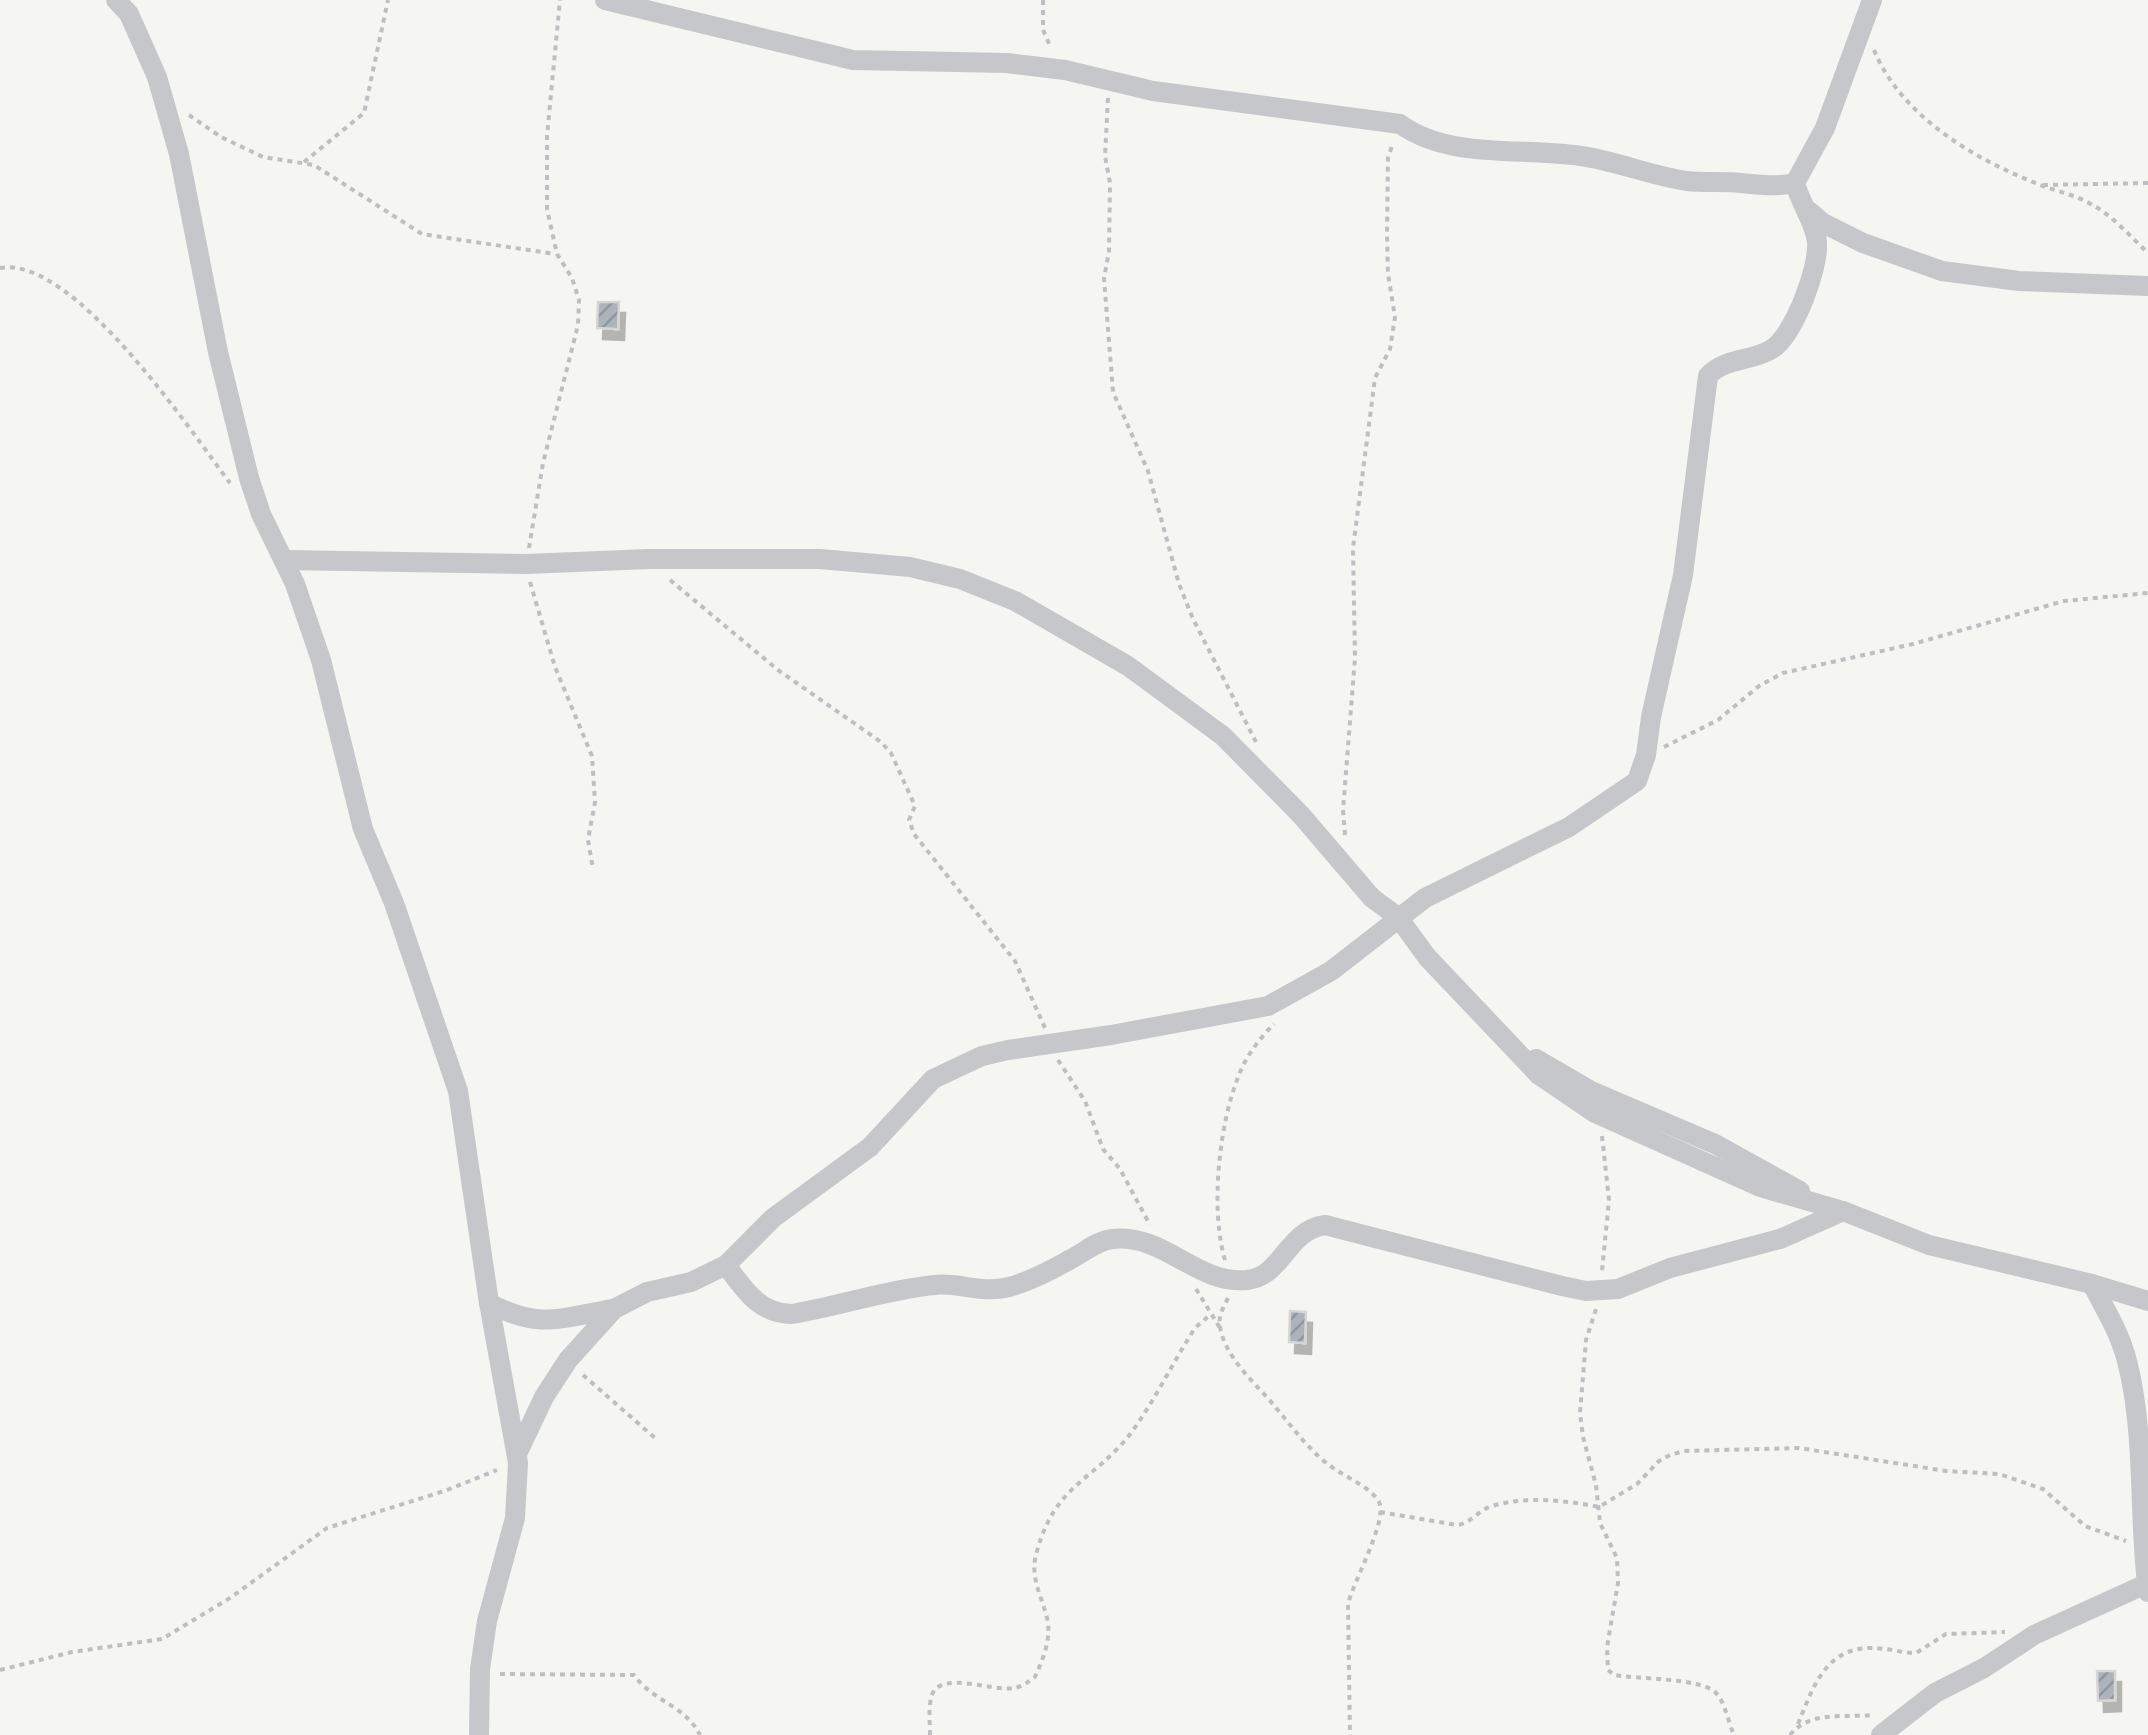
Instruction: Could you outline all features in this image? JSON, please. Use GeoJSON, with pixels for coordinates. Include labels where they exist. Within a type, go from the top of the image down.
{"type":"FeatureCollection","features":[{"type":"Feature","properties":{"kind":"street"},"geometry":{"type":"LineString","coordinates":[[116,0],[129,14],[157,78],[179,154],[218,352],[261,514],[284,560],[321,660],[363,829],[394,903],[458,1091],[518,1458],[515,1518],[486,1621],[480,1669],[479,1735]]}},
{"type":"Feature","properties":{"kind":"street"},"geometry":{"type":"LineString","coordinates":[[605,0],[853,60],[1007,63],[1066,70],[1153,91],[1400,124],[1420,138],[1436,142],[1576,155],[1690,181],[1773,188],[1798,193],[1823,223],[1863,243],[1942,271],[2019,281],[2148,286]]}},
{"type":"Feature","properties":{"kind":"street"},"geometry":{"type":"LineString","coordinates":[[490,1303],[510,1314],[550,1322],[614,1308],[647,1292],[691,1282],[726,1265],[773,1218],[870,1147],[932,1078],[982,1056],[1268,1006],[1310,986],[1424,898],[1587,816],[1637,781],[1644,764],[1650,717],[1683,575],[1708,376],[1724,364],[1773,348],[1784,338],[1807,290],[1816,260],[1814,230],[1798,193],[1872,0]]}},
{"type":"Feature","properties":{"kind":"street"},"geometry":{"type":"LineString","coordinates":[[284,560],[526,564],[650,558],[820,559],[910,567],[960,580],[1014,601],[1128,666],[1223,736],[1302,815],[1372,898],[1398,917],[1427,957],[1539,1075],[1594,1114],[1760,1187],[1843,1211],[1929,1245],[2148,1301]]}},
{"type":"Feature","properties":{"kind":"street"},"geometry":{"type":"LineString","coordinates":[[1515,1049],[1590,1091],[1702,1138],[1843,1211]]}},
{"type":"Feature","properties":{"kind":"street"},"geometry":{"type":"LineString","coordinates":[[726,1265],[757,1302],[779,1314],[792,1314],[934,1285],[970,1290],[1007,1287],[1048,1272],[1098,1242],[1111,1239],[1157,1245],[1190,1265],[1239,1280],[1261,1277],[1302,1232],[1324,1225],[1562,1286],[1602,1292],[1686,1263],[1780,1239],[1843,1211]]}},
{"type":"Feature","properties":{"kind":"street"},"geometry":{"type":"LineString","coordinates":[[2092,1284],[2127,1360],[2134,1403],[2148,1592]]}},
{"type":"Feature","properties":{"kind":"street"},"geometry":{"type":"LineString","coordinates":[[518,1458],[544,1397],[568,1360],[614,1308]]}},
{"type":"Feature","properties":{"kind":"street"},"geometry":{"type":"LineString","coordinates":[[1880,1725],[1993,1663],[2034,1635],[2147,1583]]}},
{"type":"Feature","properties":{"kind":"path"},"geometry":{"type":"LineString","coordinates":[[304,162],[364,113],[388,0]]}},
{"type":"Feature","properties":{"kind":"path"},"geometry":{"type":"LineString","coordinates":[[560,0],[547,136],[547,209],[557,254],[572,278],[579,300],[578,325],[543,463],[526,564],[555,667],[592,756],[595,802],[588,840],[592,869]]}},
{"type":"Feature","properties":{"kind":"path"},"geometry":{"type":"LineString","coordinates":[[1042,0],[1043,30],[1066,70]]}},
{"type":"Feature","properties":{"kind":"path"},"geometry":{"type":"LineString","coordinates":[[1863,22],[1883,72],[1930,122],[1984,161],[2090,203],[2148,253]]}},
{"type":"Feature","properties":{"kind":"path"},"geometry":{"type":"LineString","coordinates":[[1110,80],[1105,156],[1110,184],[1109,251],[1104,278],[1110,378],[1118,406],[1148,471],[1186,601],[1262,753]]}},
{"type":"Feature","properties":{"kind":"path"},"geometry":{"type":"LineString","coordinates":[[178,106],[198,124],[243,148],[279,161],[304,162],[422,234],[557,254]]}},
{"type":"Feature","properties":{"kind":"path"},"geometry":{"type":"LineString","coordinates":[[1346,868],[1343,810],[1354,658],[1353,548],[1375,378],[1393,337],[1394,304],[1388,274],[1388,158],[1400,124]]}},
{"type":"Feature","properties":{"kind":"path"},"geometry":{"type":"LineString","coordinates":[[2038,185],[2148,183]]}},
{"type":"Feature","properties":{"kind":"path"},"geometry":{"type":"LineString","coordinates":[[0,268],[24,270],[61,286],[102,322],[240,496],[261,514]]}},
{"type":"Feature","properties":{"kind":"path"},"geometry":{"type":"LineString","coordinates":[[650,558],[678,588],[752,650],[872,734],[891,753],[915,806],[909,820],[914,834],[1015,961],[1070,1082],[1086,1101],[1103,1149],[1132,1189],[1150,1225]]}},
{"type":"Feature","properties":{"kind":"path"},"geometry":{"type":"LineString","coordinates":[[1644,764],[1656,751],[1718,720],[1783,672],[1913,644],[2064,601],[2148,594]]}},
{"type":"Feature","properties":{"kind":"path"},"geometry":{"type":"LineString","coordinates":[[1220,1329],[1220,1315],[1239,1280],[1223,1251],[1218,1195],[1225,1136],[1246,1059],[1278,1020]]}},
{"type":"Feature","properties":{"kind":"path"},"geometry":{"type":"LineString","coordinates":[[1594,1114],[1606,1156],[1609,1200],[1602,1292],[1586,1340],[1580,1413],[1604,1536],[1614,1546],[1618,1558],[1608,1670],[1614,1675],[1712,1689],[1734,1735]]}},
{"type":"Feature","properties":{"kind":"path"},"geometry":{"type":"LineString","coordinates":[[1190,1265],[1195,1286],[1242,1369],[1300,1439],[1377,1499],[1380,1512],[1348,1604],[1350,1735]]}},
{"type":"Feature","properties":{"kind":"path"},"geometry":{"type":"LineString","coordinates":[[930,1735],[931,1698],[941,1684],[1012,1689],[1034,1677],[1048,1636],[1033,1568],[1047,1522],[1060,1499],[1128,1436],[1195,1328],[1211,1314]]}},
{"type":"Feature","properties":{"kind":"path"},"geometry":{"type":"LineString","coordinates":[[568,1360],[655,1438]]}},
{"type":"Feature","properties":{"kind":"path"},"geometry":{"type":"LineString","coordinates":[[1380,1512],[1457,1525],[1465,1524],[1488,1507],[1518,1502],[1568,1501],[1599,1507],[1637,1484],[1670,1455],[1684,1451],[1799,1448],[1999,1474],[2043,1489],[2085,1526],[2143,1548]]}},
{"type":"Feature","properties":{"kind":"path"},"geometry":{"type":"LineString","coordinates":[[0,1670],[72,1652],[162,1640],[230,1598],[326,1528],[446,1490],[518,1458]]}},
{"type":"Feature","properties":{"kind":"path"},"geometry":{"type":"LineString","coordinates":[[1790,1735],[1826,1664],[1840,1655],[1882,1648],[1916,1653],[1946,1634],[1999,1631],[2034,1635]]}},
{"type":"Feature","properties":{"kind":"path"},"geometry":{"type":"LineString","coordinates":[[480,1669],[523,1675],[631,1674],[646,1689],[678,1708],[700,1735]]}},
{"type":"Feature","properties":{"kind":"path"},"geometry":{"type":"LineString","coordinates":[[1798,1724],[1814,1718],[1880,1725]]}},
{"type":"Feature","properties":{"kind":"building"},"geometry":{"type":"Polygon","coordinates":[[[598,302],[619,302],[618,329],[597,328],[598,302]]]}},
{"type":"Feature","properties":{"kind":"building"},"geometry":{"type":"Polygon","coordinates":[[[1290,1311],[1306,1312],[1305,1343],[1289,1342],[1290,1311]]]}},
{"type":"Feature","properties":{"kind":"building"},"geometry":{"type":"Polygon","coordinates":[[[2097,1671],[2115,1671],[2115,1700],[2098,1701],[2097,1671]]]}}]}
